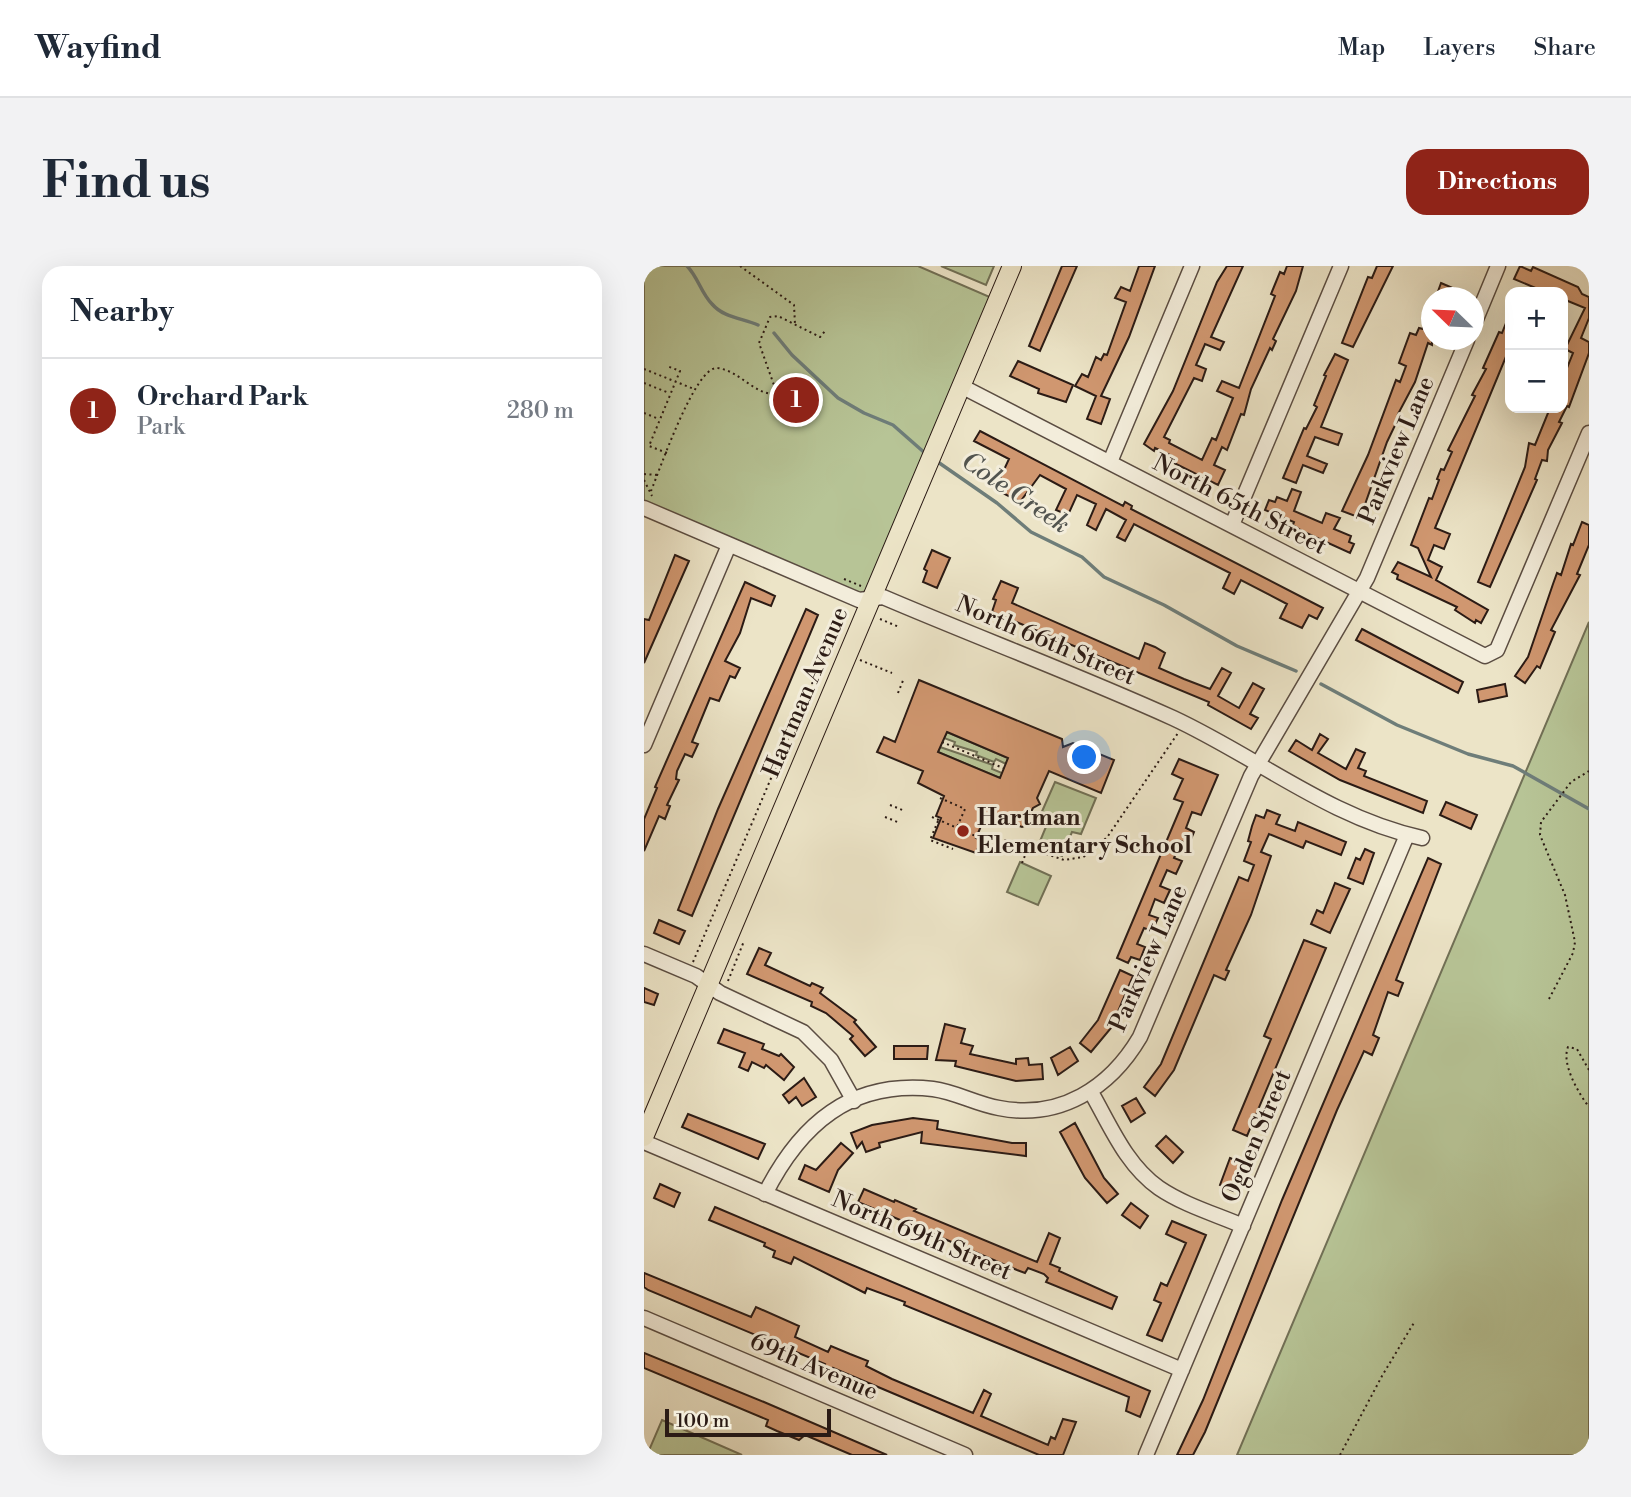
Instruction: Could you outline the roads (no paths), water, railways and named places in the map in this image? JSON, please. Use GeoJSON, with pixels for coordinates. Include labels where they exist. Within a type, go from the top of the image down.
{"type":"FeatureCollection","features":[{"type":"Feature","properties":{"kind":"main road","name":"Hartman Avenue"},"geometry":{"type":"LineString","coordinates":[[644,1140],[1012,266]]}},
{"type":"Feature","properties":{"kind":"street"},"geometry":{"type":"LineString","coordinates":[[1110,462],[1192,266]]}},
{"type":"Feature","properties":{"kind":"street"},"geometry":{"type":"LineString","coordinates":[[1232,525],[1341,266]]}},
{"type":"Feature","properties":{"kind":"street"},"geometry":{"type":"LineString","coordinates":[[1484,300],[1498,266]]}},
{"type":"Feature","properties":{"kind":"street","name":"Parkview Lane"},"geometry":{"type":"LineString","coordinates":[[765,1194],[782,1161],[800,1137],[826,1115],[854,1101],[886,1091],[921,1088],[948,1092],[998,1108],[1029,1110],[1064,1104],[1090,1091],[1117,1071],[1140,1037],[1257,765],[1360,592],[1463,350]]}},
{"type":"Feature","properties":{"kind":"street","name":"North 65th Street"},"geometry":{"type":"LineString","coordinates":[[961,386],[1480,654],[1489,656],[1497,650],[1584,458]]}},
{"type":"Feature","properties":{"kind":"street"},"geometry":{"type":"LineString","coordinates":[[1584,458],[1589,433]]}},
{"type":"Feature","properties":{"kind":"street","name":"North 66th Street"},"geometry":{"type":"LineString","coordinates":[[644,508],[859,600],[883,597],[1174,719],[1325,803],[1414,836]]}},
{"type":"Feature","properties":{"kind":"street"},"geometry":{"type":"LineString","coordinates":[[644,746],[729,545]]}},
{"type":"Feature","properties":{"kind":"street","name":"Ogden Street"},"geometry":{"type":"LineString","coordinates":[[1146,1455],[1414,836]]}},
{"type":"Feature","properties":{"kind":"street"},"geometry":{"type":"LineString","coordinates":[[644,954],[696,976],[720,993],[781,1019],[812,1039],[838,1069],[854,1101]]}},
{"type":"Feature","properties":{"kind":"street"},"geometry":{"type":"LineString","coordinates":[[1090,1091],[1128,1156],[1149,1180],[1174,1197],[1243,1226]]}},
{"type":"Feature","properties":{"kind":"street","name":"North 69th Street"},"geometry":{"type":"LineString","coordinates":[[644,1140],[1182,1370]]}},
{"type":"Feature","properties":{"kind":"street","name":"69th Avenue"},"geometry":{"type":"LineString","coordinates":[[644,1318],[965,1455]]}},
{"type":"Feature","properties":{"kind":"waterway","name":"Cole Creek"},"geometry":{"type":"LineString","coordinates":[[687,266],[708,300],[717,309],[758,325]]}},
{"type":"Feature","properties":{"kind":"waterway","name":"Cole Creek"},"geometry":{"type":"LineString","coordinates":[[774,333],[792,355],[838,398],[893,425],[926,454]]}},
{"type":"Feature","properties":{"kind":"waterway","name":"Cole Creek"},"geometry":{"type":"LineString","coordinates":[[935,460],[997,503],[1031,532],[1082,557],[1104,577],[1164,605],[1237,646],[1296,671]]}},
{"type":"Feature","properties":{"kind":"waterway","name":"Cole Creek"},"geometry":{"type":"LineString","coordinates":[[1321,684],[1397,725],[1468,754],[1513,766],[1589,809]]}},
{"type":"Feature","properties":{"kind":"place","name":"Orchard Park"},"geometry":{"type":"Point","coordinates":[796,400]}},
{"type":"Feature","properties":{"kind":"place","name":"Hartman Elementary School"},"geometry":{"type":"Point","coordinates":[963,831]}}]}
